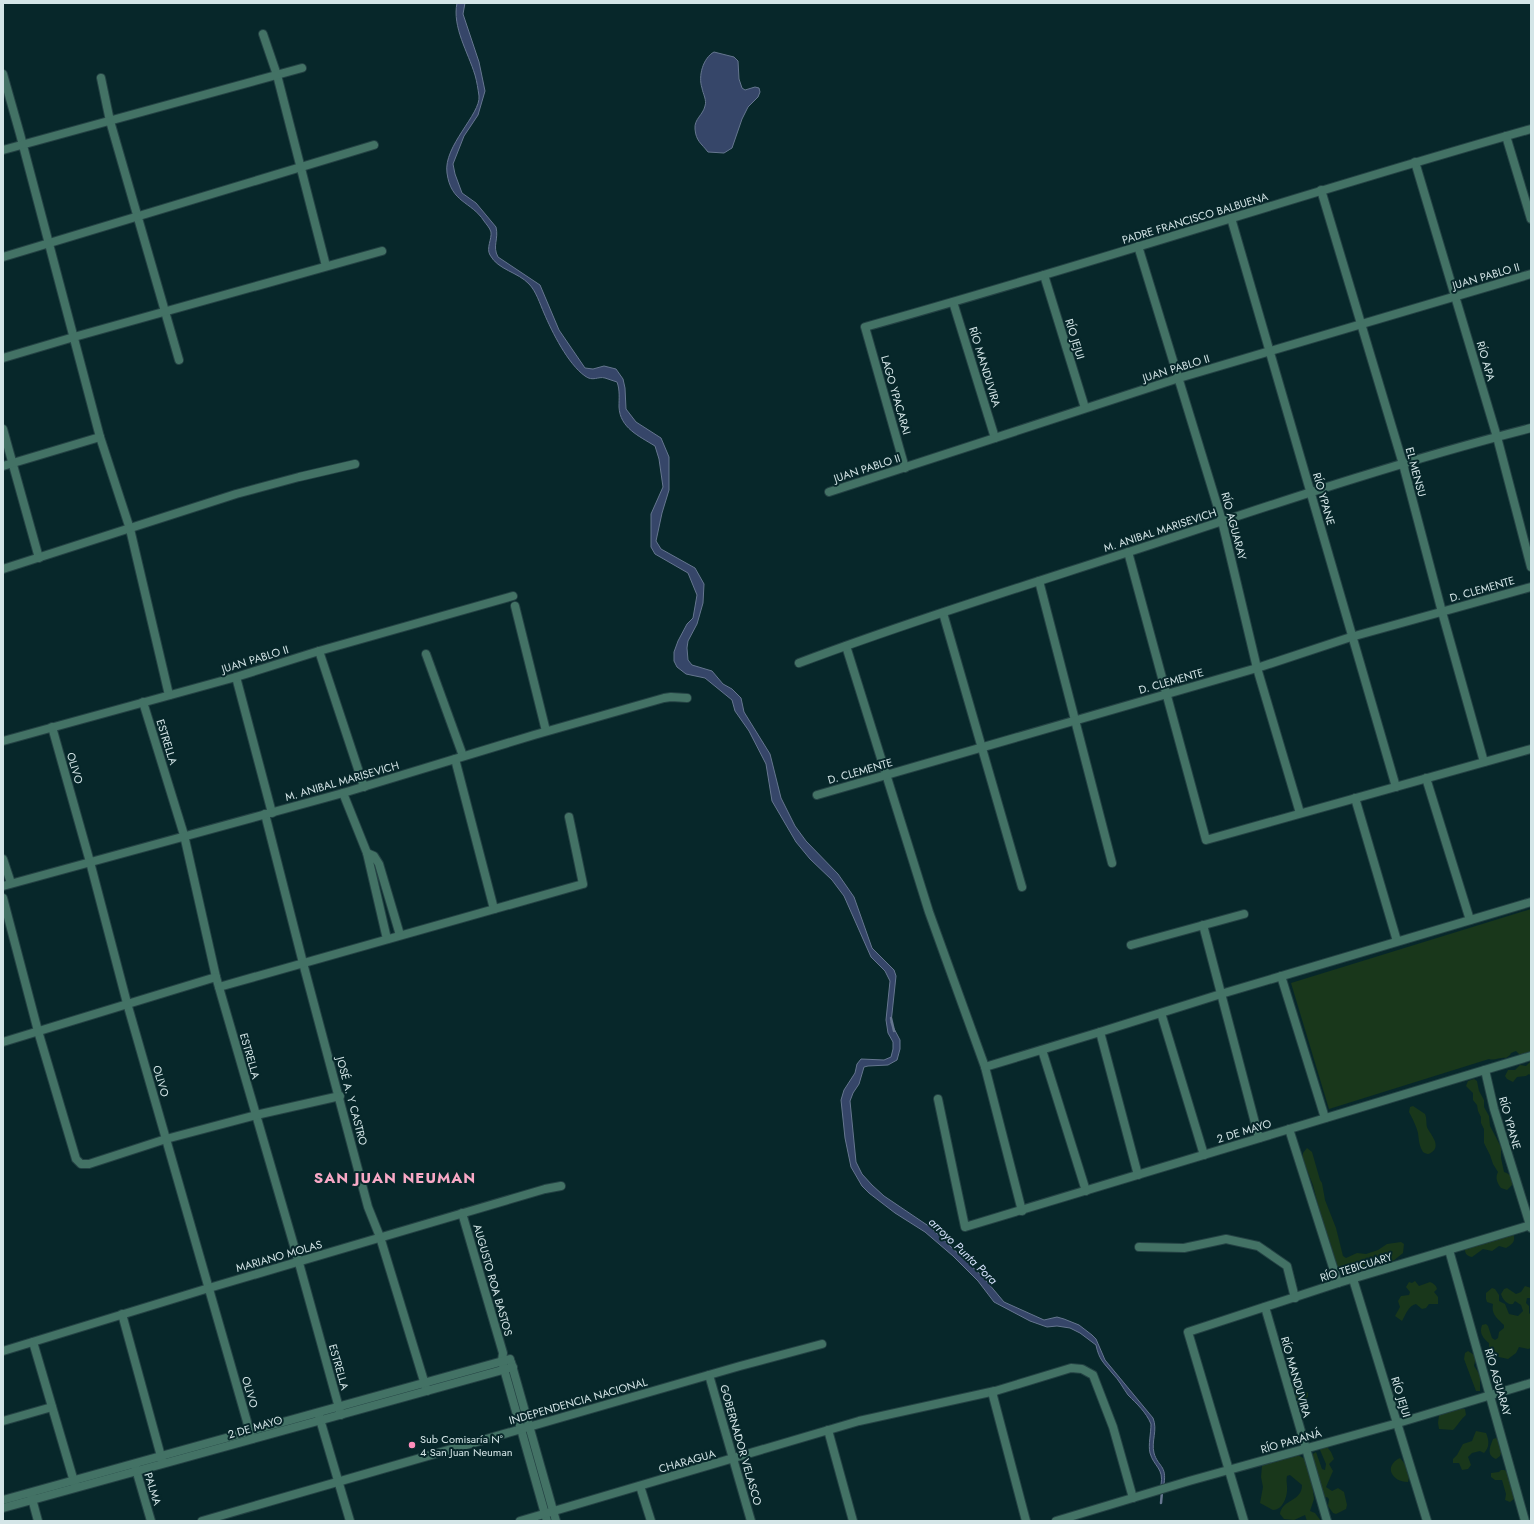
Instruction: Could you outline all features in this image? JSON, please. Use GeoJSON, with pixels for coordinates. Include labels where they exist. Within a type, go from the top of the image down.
{"type":"FeatureCollection","features":[{"type":"Feature","properties":{"kind":"street"},"geometry":{"type":"LineString","coordinates":[[263,34],[277,75],[326,266]]}},
{"type":"Feature","properties":{"kind":"street"},"geometry":{"type":"LineString","coordinates":[[3,150],[302,68]]}},
{"type":"Feature","properties":{"kind":"street"},"geometry":{"type":"LineString","coordinates":[[3,74],[23,144],[100,437],[130,529],[169,695]]}},
{"type":"Feature","properties":{"kind":"street"},"geometry":{"type":"LineString","coordinates":[[101,78],[110,121],[179,360]]}},
{"type":"Feature","properties":{"kind":"street","name":"PADRE FRANCISCO BALBUENA"},"geometry":{"type":"LineString","coordinates":[[865,327],[1044,275],[1415,162],[1531,129]]}},
{"type":"Feature","properties":{"kind":"street"},"geometry":{"type":"LineString","coordinates":[[1506,136],[1531,219]]}},
{"type":"Feature","properties":{"kind":"street"},"geometry":{"type":"LineString","coordinates":[[3,258],[374,145]]}},
{"type":"Feature","properties":{"kind":"street","name":"RÍO APA"},"geometry":{"type":"LineString","coordinates":[[1415,162],[1456,296],[1531,567]]}},
{"type":"Feature","properties":{"kind":"street","name":"EL MENSU"},"geometry":{"type":"LineString","coordinates":[[1321,190],[1403,464],[1484,762]]}},
{"type":"Feature","properties":{"kind":"street","name":"RÍO YPANE"},"geometry":{"type":"LineString","coordinates":[[1231,218],[1351,637],[1396,787]]}},
{"type":"Feature","properties":{"kind":"street","name":"RÍO AGUARAY"},"geometry":{"type":"LineString","coordinates":[[1138,246],[1222,521],[1257,668],[1300,813]]}},
{"type":"Feature","properties":{"kind":"street"},"geometry":{"type":"LineString","coordinates":[[3,358],[165,311],[382,251]]}},
{"type":"Feature","properties":{"kind":"street","name":"JUAN PABLO II"},"geometry":{"type":"LineString","coordinates":[[829,492],[1179,378],[1531,274]]}},
{"type":"Feature","properties":{"kind":"street","name":"RÍO JEJUI"},"geometry":{"type":"LineString","coordinates":[[1044,275],[1085,408]]}},
{"type":"Feature","properties":{"kind":"street","name":"RÍO MANDUVIRA"},"geometry":{"type":"LineString","coordinates":[[953,302],[995,438]]}},
{"type":"Feature","properties":{"kind":"street","name":"LAGO YPACARAI"},"geometry":{"type":"LineString","coordinates":[[865,327],[905,468]]}},
{"type":"Feature","properties":{"kind":"street","name":"M. ANIBAL MARISEVICH"},"geometry":{"type":"LineString","coordinates":[[799,663],[943,613],[1222,521],[1403,464],[1531,428]]}},
{"type":"Feature","properties":{"kind":"street"},"geometry":{"type":"LineString","coordinates":[[3,429],[39,558]]}},
{"type":"Feature","properties":{"kind":"street"},"geometry":{"type":"LineString","coordinates":[[3,466],[100,437]]}},
{"type":"Feature","properties":{"kind":"street"},"geometry":{"type":"LineString","coordinates":[[3,569],[236,494],[299,477],[356,464]]}},
{"type":"Feature","properties":{"kind":"street"},"geometry":{"type":"LineString","coordinates":[[1128,552],[1206,840],[1531,749]]}},
{"type":"Feature","properties":{"kind":"street"},"geometry":{"type":"LineString","coordinates":[[1039,581],[1112,863]]}},
{"type":"Feature","properties":{"kind":"street","name":"D. CLEMENTE"},"geometry":{"type":"LineString","coordinates":[[817,795],[1076,721],[1257,668],[1351,637],[1531,586]]}},
{"type":"Feature","properties":{"kind":"street","name":"JUAN PABLO II"},"geometry":{"type":"LineString","coordinates":[[3,741],[236,677],[319,651],[513,596]]}},
{"type":"Feature","properties":{"kind":"street"},"geometry":{"type":"LineString","coordinates":[[515,606],[546,731]]}},
{"type":"Feature","properties":{"kind":"street"},"geometry":{"type":"LineString","coordinates":[[943,613],[1022,887]]}},
{"type":"Feature","properties":{"kind":"street"},"geometry":{"type":"LineString","coordinates":[[846,646],[929,912],[985,1067],[1022,1211]]}},
{"type":"Feature","properties":{"kind":"street"},"geometry":{"type":"LineString","coordinates":[[319,651],[364,787]]}},
{"type":"Feature","properties":{"kind":"street"},"geometry":{"type":"LineString","coordinates":[[426,654],[464,756]]}},
{"type":"Feature","properties":{"kind":"street","name":"JOSÉ A. Y CASTRO"},"geometry":{"type":"LineString","coordinates":[[236,677],[303,964],[340,1096],[368,1207],[380,1237],[426,1387]]}},
{"type":"Feature","properties":{"kind":"street","name":"M. ANIBAL MARISEVICH"},"geometry":{"type":"LineString","coordinates":[[7,885],[184,835],[269,814],[343,793],[546,731],[664,698],[687,698]]}},
{"type":"Feature","properties":{"kind":"street","name":"ESTRELLA"},"geometry":{"type":"LineString","coordinates":[[143,702],[184,835],[216,977],[340,1411]]}},
{"type":"Feature","properties":{"kind":"street","name":"OLIVO"},"geometry":{"type":"LineString","coordinates":[[52,727],[90,862],[127,1003],[251,1435]]}},
{"type":"Feature","properties":{"kind":"street"},"geometry":{"type":"LineString","coordinates":[[455,759],[494,909]]}},
{"type":"Feature","properties":{"kind":"street"},"geometry":{"type":"LineString","coordinates":[[1426,778],[1470,920]]}},
{"type":"Feature","properties":{"kind":"street"},"geometry":{"type":"LineString","coordinates":[[343,793],[367,853],[387,938]]}},
{"type":"Feature","properties":{"kind":"street"},"geometry":{"type":"LineString","coordinates":[[1355,798],[1397,941]]}},
{"type":"Feature","properties":{"kind":"street"},"geometry":{"type":"LineString","coordinates":[[219,987],[303,964],[387,938],[583,884],[569,817]]}},
{"type":"Feature","properties":{"kind":"street"},"geometry":{"type":"LineString","coordinates":[[367,853],[374,856],[379,864],[400,935]]}},
{"type":"Feature","properties":{"kind":"street"},"geometry":{"type":"LineString","coordinates":[[3,859],[7,885]]}},
{"type":"Feature","properties":{"kind":"street"},"geometry":{"type":"LineString","coordinates":[[3,898],[38,1031],[76,1159],[81,1164],[89,1164],[166,1139],[256,1115],[340,1096]]}},
{"type":"Feature","properties":{"kind":"street"},"geometry":{"type":"LineString","coordinates":[[985,1067],[1221,994],[1531,902]]}},
{"type":"Feature","properties":{"kind":"street"},"geometry":{"type":"LineString","coordinates":[[1131,945],[1244,914]]}},
{"type":"Feature","properties":{"kind":"street"},"geometry":{"type":"LineString","coordinates":[[1203,925],[1259,1138]]}},
{"type":"Feature","properties":{"kind":"street"},"geometry":{"type":"LineString","coordinates":[[1281,976],[1325,1118]]}},
{"type":"Feature","properties":{"kind":"street"},"geometry":{"type":"LineString","coordinates":[[3,1042],[216,977]]}},
{"type":"Feature","properties":{"kind":"street"},"geometry":{"type":"LineString","coordinates":[[1160,1013],[1204,1155]]}},
{"type":"Feature","properties":{"kind":"street"},"geometry":{"type":"LineString","coordinates":[[1100,1032],[1138,1175]]}},
{"type":"Feature","properties":{"kind":"street"},"geometry":{"type":"LineString","coordinates":[[1042,1050],[1086,1191]]}},
{"type":"Feature","properties":{"kind":"street","name":"2 DE MAYO"},"geometry":{"type":"LineString","coordinates":[[938,1099],[965,1228],[1531,1056]]}},
{"type":"Feature","properties":{"kind":"street","name":"RÍO YPANE"},"geometry":{"type":"LineString","coordinates":[[1485,1070],[1499,1128],[1531,1226]]}},
{"type":"Feature","properties":{"kind":"street"},"geometry":{"type":"LineString","coordinates":[[1289,1129],[1338,1283]]}},
{"type":"Feature","properties":{"kind":"street","name":"MARIANO MOLAS"},"geometry":{"type":"LineString","coordinates":[[3,1351],[380,1237],[545,1189],[561,1186]]}},
{"type":"Feature","properties":{"kind":"street","name":"AUGUSTO ROA BASTOS"},"geometry":{"type":"LineString","coordinates":[[462,1213],[506,1362],[530,1427],[556,1521]]}},
{"type":"Feature","properties":{"kind":"street","name":"RÍO TEBICUARY"},"geometry":{"type":"LineString","coordinates":[[1229,1470],[1188,1332],[1338,1283],[1531,1226]]}},
{"type":"Feature","properties":{"kind":"street"},"geometry":{"type":"LineString","coordinates":[[1138,1247],[1184,1248],[1226,1239],[1258,1246],[1287,1266],[1295,1298]]}},
{"type":"Feature","properties":{"kind":"street","name":"RÍO AGUARAY"},"geometry":{"type":"LineString","coordinates":[[1449,1250],[1525,1521]]}},
{"type":"Feature","properties":{"kind":"street","name":"RÍO JEJUI"},"geometry":{"type":"LineString","coordinates":[[1353,1279],[1398,1422],[1427,1521]]}},
{"type":"Feature","properties":{"kind":"street","name":"RÍO MANDUVIRA"},"geometry":{"type":"LineString","coordinates":[[1265,1307],[1327,1521]]}},
{"type":"Feature","properties":{"kind":"street"},"geometry":{"type":"LineString","coordinates":[[122,1314],[162,1460]]}},
{"type":"Feature","properties":{"kind":"street"},"geometry":{"type":"LineString","coordinates":[[33,1342],[75,1484]]}},
{"type":"Feature","properties":{"kind":"street","name":"INDEPENDENCIA NACIONAL"},"geometry":{"type":"LineString","coordinates":[[202,1521],[822,1344]]}},
{"type":"Feature","properties":{"kind":"street","name":"2 DE MAYO"},"geometry":{"type":"LineString","coordinates":[[3,1508],[31,1497],[75,1484],[426,1387],[506,1362]]}},
{"type":"Feature","properties":{"kind":"street","name":"AUGUSTO ROA BASTOS"},"geometry":{"type":"LineString","coordinates":[[506,1362],[521,1429],[546,1517]]}},
{"type":"Feature","properties":{"kind":"street","name":"CHARAGUA"},"geometry":{"type":"LineString","coordinates":[[520,1521],[546,1517],[553,1511],[859,1421],[995,1391],[1071,1368],[1082,1369],[1093,1375],[1113,1427],[1133,1498]]}},
{"type":"Feature","properties":{"kind":"street","name":"GOBERNADOR VELASCO"},"geometry":{"type":"LineString","coordinates":[[710,1375],[751,1521]]}},
{"type":"Feature","properties":{"kind":"street","name":"RÍO PARANÁ"},"geometry":{"type":"LineString","coordinates":[[1056,1521],[1150,1492],[1305,1449],[1531,1383]]}},
{"type":"Feature","properties":{"kind":"street"},"geometry":{"type":"LineString","coordinates":[[995,1391],[992,1392],[1026,1521]]}},
{"type":"Feature","properties":{"kind":"street"},"geometry":{"type":"LineString","coordinates":[[3,1421],[52,1407]]}},
{"type":"Feature","properties":{"kind":"street"},"geometry":{"type":"LineString","coordinates":[[319,1416],[350,1521]]}},
{"type":"Feature","properties":{"kind":"street"},"geometry":{"type":"LineString","coordinates":[[828,1430],[853,1521]]}},
{"type":"Feature","properties":{"kind":"street","name":"PALMA"},"geometry":{"type":"LineString","coordinates":[[136,1468],[151,1521]]}},
{"type":"Feature","properties":{"kind":"street"},"geometry":{"type":"LineString","coordinates":[[1229,1470],[1244,1521]]}},
{"type":"Feature","properties":{"kind":"street"},"geometry":{"type":"LineString","coordinates":[[640,1486],[651,1521]]}},
{"type":"Feature","properties":{"kind":"street"},"geometry":{"type":"LineString","coordinates":[[31,1497],[38,1521]]}},
{"type":"Feature","properties":{"kind":"street","name":"2 DE MAYO"},"geometry":{"type":"LineString","coordinates":[[3,1500],[31,1497]]}},
{"type":"Feature","properties":{"kind":"green space"},"geometry":{"type":"Polygon","coordinates":[[[1531,909],[1531,1053],[1520,1055],[1516,1051],[1511,1053],[1506,1058],[1493,1060],[1489,1059],[1329,1109],[1291,983],[1531,909]]]}},
{"type":"Feature","properties":{"kind":"green space"},"geometry":{"type":"Polygon","coordinates":[[[1531,1061],[1531,1076],[1529,1074],[1526,1076],[1517,1077],[1513,1082],[1505,1076],[1508,1070],[1515,1070],[1520,1065],[1526,1066],[1531,1061]]]}},
{"type":"Feature","properties":{"kind":"green space"},"geometry":{"type":"Polygon","coordinates":[[[1474,1079],[1477,1081],[1479,1091],[1484,1100],[1484,1107],[1489,1116],[1490,1126],[1501,1147],[1501,1158],[1504,1172],[1511,1178],[1512,1185],[1507,1190],[1501,1188],[1498,1182],[1498,1172],[1484,1143],[1484,1129],[1477,1105],[1473,1100],[1473,1093],[1466,1086],[1468,1081],[1474,1079]]]}},
{"type":"Feature","properties":{"kind":"green space"},"geometry":{"type":"Polygon","coordinates":[[[1413,1106],[1425,1114],[1427,1127],[1434,1139],[1436,1146],[1430,1154],[1423,1152],[1419,1143],[1417,1131],[1409,1112],[1410,1107],[1413,1106]]]}},
{"type":"Feature","properties":{"kind":"green space"},"geometry":{"type":"Polygon","coordinates":[[[1307,1148],[1312,1152],[1322,1183],[1325,1200],[1336,1228],[1343,1256],[1346,1258],[1357,1253],[1366,1254],[1378,1250],[1387,1244],[1401,1242],[1404,1244],[1403,1253],[1393,1261],[1378,1263],[1366,1270],[1346,1274],[1340,1271],[1323,1225],[1313,1185],[1303,1160],[1303,1153],[1307,1148]]]}},
{"type":"Feature","properties":{"kind":"green space"},"geometry":{"type":"Polygon","coordinates":[[[1513,1233],[1513,1242],[1506,1248],[1499,1246],[1492,1251],[1483,1249],[1472,1257],[1468,1256],[1465,1252],[1465,1246],[1513,1233]]]}},
{"type":"Feature","properties":{"kind":"green space"},"geometry":{"type":"Polygon","coordinates":[[[1415,1281],[1419,1286],[1430,1282],[1436,1286],[1437,1289],[1434,1292],[1438,1297],[1438,1304],[1429,1304],[1426,1308],[1422,1309],[1416,1304],[1413,1305],[1402,1321],[1395,1316],[1400,1307],[1398,1301],[1401,1296],[1409,1295],[1410,1292],[1406,1287],[1409,1282],[1412,1283],[1415,1281]]]}},
{"type":"Feature","properties":{"kind":"green space"},"geometry":{"type":"Polygon","coordinates":[[[1525,1286],[1531,1288],[1531,1298],[1527,1298],[1526,1303],[1529,1306],[1529,1313],[1531,1315],[1531,1348],[1528,1349],[1519,1347],[1516,1353],[1508,1359],[1499,1357],[1492,1358],[1489,1355],[1489,1343],[1481,1333],[1482,1325],[1486,1324],[1488,1326],[1492,1338],[1495,1340],[1498,1338],[1499,1332],[1504,1328],[1504,1325],[1494,1313],[1493,1304],[1487,1302],[1486,1293],[1492,1288],[1495,1289],[1499,1295],[1499,1301],[1505,1304],[1509,1314],[1518,1316],[1523,1311],[1521,1305],[1515,1301],[1513,1304],[1507,1303],[1501,1294],[1504,1289],[1507,1288],[1516,1294],[1521,1292],[1525,1286]]]}},
{"type":"Feature","properties":{"kind":"green space"},"geometry":{"type":"Polygon","coordinates":[[[1468,1351],[1476,1356],[1474,1366],[1480,1375],[1480,1391],[1476,1391],[1464,1359],[1465,1353],[1468,1351]]]}},
{"type":"Feature","properties":{"kind":"green space"},"geometry":{"type":"Polygon","coordinates":[[[1296,1386],[1303,1388],[1302,1390],[1308,1393],[1308,1397],[1298,1405],[1295,1403],[1292,1390],[1293,1387],[1296,1386]]]}},
{"type":"Feature","properties":{"kind":"green space"},"geometry":{"type":"Polygon","coordinates":[[[1458,1408],[1465,1409],[1466,1415],[1455,1428],[1453,1430],[1439,1429],[1439,1415],[1458,1408]]]}},
{"type":"Feature","properties":{"kind":"green space"},"geometry":{"type":"Polygon","coordinates":[[[1476,1431],[1486,1433],[1488,1446],[1484,1453],[1480,1451],[1472,1453],[1468,1457],[1471,1465],[1468,1469],[1462,1470],[1459,1463],[1453,1463],[1453,1459],[1463,1444],[1472,1441],[1476,1431]]]}},
{"type":"Feature","properties":{"kind":"green space"},"geometry":{"type":"Polygon","coordinates":[[[1496,1438],[1502,1451],[1500,1456],[1496,1459],[1491,1455],[1490,1450],[1493,1439],[1496,1438]]]}},
{"type":"Feature","properties":{"kind":"green space"},"geometry":{"type":"Polygon","coordinates":[[[1325,1444],[1334,1459],[1329,1464],[1333,1471],[1326,1487],[1332,1491],[1338,1488],[1344,1492],[1347,1505],[1346,1509],[1336,1514],[1333,1513],[1328,1506],[1329,1499],[1327,1497],[1323,1498],[1312,1482],[1314,1499],[1310,1511],[1315,1513],[1321,1521],[1307,1521],[1305,1515],[1294,1520],[1284,1519],[1280,1514],[1282,1509],[1299,1495],[1302,1485],[1290,1475],[1287,1476],[1286,1498],[1280,1508],[1273,1510],[1260,1503],[1263,1487],[1261,1477],[1262,1466],[1296,1454],[1305,1459],[1314,1469],[1313,1454],[1316,1452],[1322,1469],[1325,1470],[1326,1464],[1320,1450],[1325,1444]]]}},
{"type":"Feature","properties":{"kind":"green space"},"geometry":{"type":"Polygon","coordinates":[[[1400,1458],[1407,1466],[1409,1472],[1408,1482],[1394,1477],[1392,1473],[1392,1465],[1400,1458]]]}},
{"type":"Feature","properties":{"kind":"green space"},"geometry":{"type":"Polygon","coordinates":[[[1501,1470],[1510,1472],[1515,1496],[1510,1502],[1505,1500],[1506,1494],[1502,1480],[1495,1480],[1491,1477],[1491,1473],[1499,1472],[1501,1470]]]}},
{"type":"Feature","properties":{"kind":"water"},"geometry":{"type":"Polygon","coordinates":[[[457,3],[465,3],[463,14],[479,62],[485,91],[478,115],[464,136],[453,164],[462,193],[476,203],[496,227],[496,253],[498,257],[540,285],[559,330],[585,368],[593,369],[604,366],[616,369],[623,379],[626,409],[636,422],[661,438],[669,457],[669,490],[656,541],[661,549],[695,568],[704,584],[703,603],[697,624],[688,641],[688,660],[692,665],[712,671],[723,684],[732,689],[741,698],[744,712],[770,754],[781,798],[795,826],[806,841],[838,874],[854,897],[872,948],[894,970],[896,976],[891,1023],[900,1040],[900,1049],[897,1060],[888,1065],[864,1067],[859,1084],[853,1093],[850,1101],[856,1162],[862,1174],[872,1185],[884,1196],[930,1227],[983,1277],[1004,1302],[1044,1320],[1057,1317],[1079,1325],[1096,1339],[1105,1360],[1153,1418],[1155,1427],[1153,1449],[1164,1473],[1164,1484],[1161,1485],[1162,1479],[1160,1471],[1149,1450],[1151,1424],[1141,1408],[1128,1395],[1102,1361],[1096,1345],[1080,1333],[1070,1328],[1057,1326],[1047,1327],[1030,1321],[994,1302],[978,1281],[953,1256],[925,1232],[895,1213],[869,1193],[862,1186],[851,1167],[845,1138],[841,1100],[844,1090],[855,1073],[857,1064],[861,1059],[884,1060],[891,1057],[893,1042],[888,1033],[886,1020],[890,981],[885,971],[871,957],[844,896],[832,880],[810,859],[796,842],[772,801],[766,764],[749,731],[735,711],[732,700],[705,678],[686,674],[677,667],[674,661],[674,652],[678,641],[687,624],[693,618],[697,595],[688,573],[655,554],[651,547],[651,514],[663,487],[659,459],[655,446],[631,431],[623,421],[620,414],[617,382],[606,378],[588,378],[573,364],[547,321],[534,290],[524,280],[503,268],[490,255],[490,229],[479,214],[457,196],[449,183],[447,163],[456,142],[474,112],[479,96],[475,75],[459,30],[456,12],[457,3]]]}},
{"type":"Feature","properties":{"kind":"water"},"geometry":{"type":"Polygon","coordinates":[[[714,52],[734,57],[738,61],[739,79],[742,88],[745,90],[755,87],[759,88],[760,92],[758,97],[748,107],[742,119],[732,148],[724,153],[708,152],[698,139],[695,129],[696,122],[704,109],[705,104],[701,83],[702,68],[707,58],[714,52]]]}},
{"type":"Feature","properties":{"kind":"waterway","name":"arroyo Punta Pora"},"geometry":{"type":"LineString","coordinates":[[891,1018],[894,1031]]}},
{"type":"Feature","properties":{"kind":"waterway","name":"arroyo Punta Pora"},"geometry":{"type":"LineString","coordinates":[[1161,1503],[1162,1492]]}},
{"type":"Feature","properties":{"kind":"place","name":"Sub Comisaría N° 4 San Juan Neuman"},"geometry":{"type":"Point","coordinates":[412,1445]}},
{"type":"Feature","properties":{"kind":"district","name":"SAN JUAN NEUMAN"},"geometry":{"type":"Point","coordinates":[395,1178]}}]}
